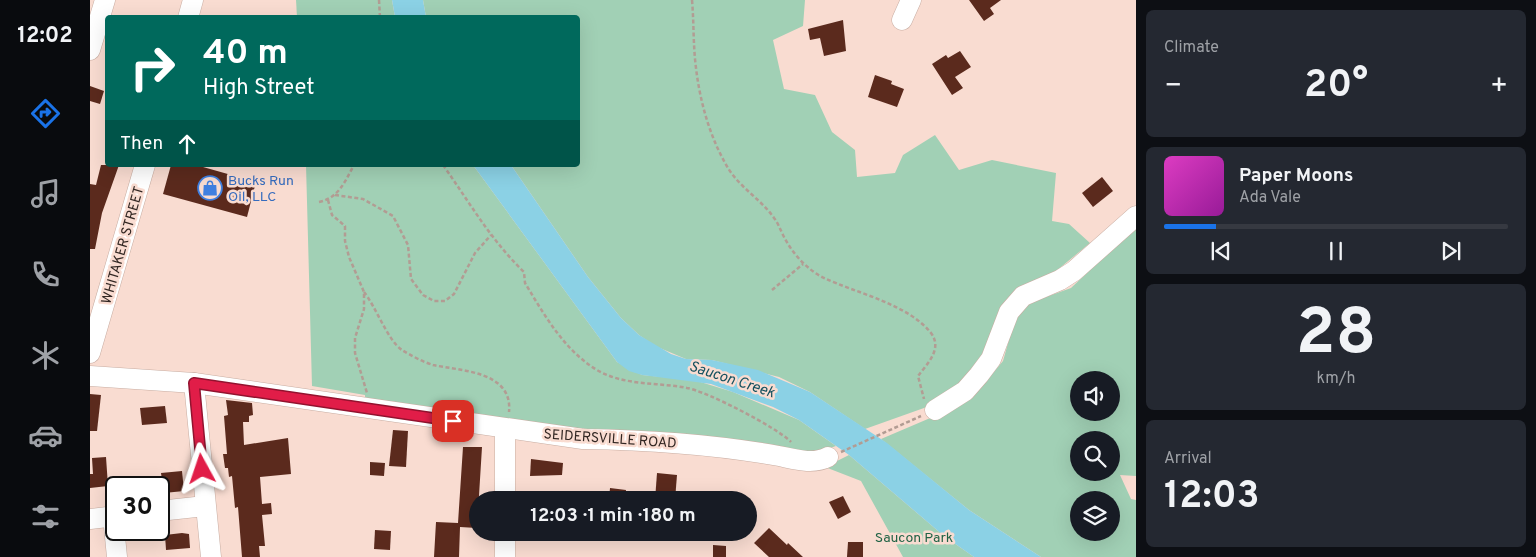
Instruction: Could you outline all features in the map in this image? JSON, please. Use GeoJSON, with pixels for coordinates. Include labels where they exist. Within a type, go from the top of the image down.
{"type":"FeatureCollection","features":[{"type":"Feature","properties":{"kind":"street"},"geometry":{"type":"LineString","coordinates":[[90,50],[104,0]]}},
{"type":"Feature","properties":{"kind":"street"},"geometry":{"type":"LineString","coordinates":[[189,15],[193,0]]}},
{"type":"Feature","properties":{"kind":"street"},"geometry":{"type":"LineString","coordinates":[[902,20],[911,0]]}},
{"type":"Feature","properties":{"kind":"street","name":"WHITAKER STREET"},"geometry":{"type":"LineString","coordinates":[[90,353],[144,167]]}},
{"type":"Feature","properties":{"kind":"street"},"geometry":{"type":"LineString","coordinates":[[935,410],[964,390],[979,375],[991,358],[1010,312],[1023,296],[1067,276],[1136,216]]}},
{"type":"Feature","properties":{"kind":"street","name":"SEIDERSVILLE ROAD"},"geometry":{"type":"LineString","coordinates":[[90,376],[194,383],[304,398],[365,402],[507,422],[583,439],[642,440],[711,445],[798,460],[822,460],[828,457]]}},
{"type":"Feature","properties":{"kind":"street"},"geometry":{"type":"LineString","coordinates":[[194,383],[211,557]]}},
{"type":"Feature","properties":{"kind":"street"},"geometry":{"type":"LineString","coordinates":[[505,491],[507,422]]}},
{"type":"Feature","properties":{"kind":"street"},"geometry":{"type":"LineString","coordinates":[[170,510],[205,506]]}},
{"type":"Feature","properties":{"kind":"street"},"geometry":{"type":"LineString","coordinates":[[90,519],[105,517]]}},
{"type":"Feature","properties":{"kind":"street"},"geometry":{"type":"LineString","coordinates":[[116,541],[117,557]]}},
{"type":"Feature","properties":{"kind":"street"},"geometry":{"type":"LineString","coordinates":[[505,541],[505,557]]}},
{"type":"Feature","properties":{"kind":"path"},"geometry":{"type":"LineString","coordinates":[[379,0],[380,15]]}},
{"type":"Feature","properties":{"kind":"path"},"geometry":{"type":"LineString","coordinates":[[692,0],[696,68],[708,124],[728,167],[738,182],[775,218],[784,237],[803,264],[824,278],[904,312],[919,322],[931,334],[935,348],[918,376],[918,382],[924,398],[935,410]]}},
{"type":"Feature","properties":{"kind":"path"},"geometry":{"type":"LineString","coordinates":[[319,202],[328,200],[344,186],[353,167]]}},
{"type":"Feature","properties":{"kind":"path"},"geometry":{"type":"LineString","coordinates":[[444,167],[469,206],[491,235],[524,272],[525,283],[565,344],[590,365],[619,379],[688,388],[710,396],[786,436],[794,445]]}},
{"type":"Feature","properties":{"kind":"path"},"geometry":{"type":"LineString","coordinates":[[335,195],[363,198],[393,216],[408,245],[411,279],[423,295],[434,301],[445,301],[454,294],[475,253],[491,235]]}},
{"type":"Feature","properties":{"kind":"path"},"geometry":{"type":"LineString","coordinates":[[328,200],[332,215],[345,226],[345,241],[364,292],[373,303],[388,334],[400,349],[433,365],[443,365],[494,379],[502,386],[507,398],[507,422]]}},
{"type":"Feature","properties":{"kind":"path"},"geometry":{"type":"LineString","coordinates":[[772,290],[803,264]]}},
{"type":"Feature","properties":{"kind":"path"},"geometry":{"type":"LineString","coordinates":[[364,292],[364,308],[355,338],[365,402]]}},
{"type":"Feature","properties":{"kind":"path"},"geometry":{"type":"LineString","coordinates":[[828,457],[913,420]]}},
{"type":"Feature","properties":{"kind":"green space"},"geometry":{"type":"Polygon","coordinates":[[[296,0],[392,0],[395,15],[297,15],[296,0]]]}},
{"type":"Feature","properties":{"kind":"green space"},"geometry":{"type":"Polygon","coordinates":[[[423,0],[805,0],[803,26],[773,40],[784,89],[815,95],[832,132],[855,150],[857,177],[895,173],[903,155],[935,135],[959,170],[992,160],[1056,173],[1052,221],[1069,224],[1090,243],[1044,281],[982,362],[938,403],[865,429],[810,392],[779,377],[712,360],[686,359],[655,346],[639,335],[621,318],[588,277],[512,167],[580,167],[580,15],[426,15],[423,0]]]}},
{"type":"Feature","properties":{"kind":"green space"},"geometry":{"type":"Polygon","coordinates":[[[306,167],[474,167],[617,362],[642,375],[694,380],[733,392],[799,420],[836,446],[810,455],[520,425],[365,399],[365,395],[312,386],[306,167]]]}},
{"type":"Feature","properties":{"kind":"green space"},"geometry":{"type":"Polygon","coordinates":[[[1136,227],[1136,476],[1120,475],[1131,499],[1136,500],[1136,557],[1041,557],[969,510],[881,439],[949,410],[987,380],[1003,361],[1016,315],[1032,302],[1071,288],[1136,227]]]}},
{"type":"Feature","properties":{"kind":"green space","name":"Saucon Park"},"geometry":{"type":"Polygon","coordinates":[[[849,455],[944,536],[974,557],[903,557],[861,481],[825,467],[849,455]]]}},
{"type":"Feature","properties":{"kind":"water"},"geometry":{"type":"Polygon","coordinates":[[[392,0],[423,0],[426,15],[395,15],[392,0]]]}},
{"type":"Feature","properties":{"kind":"water","name":"Saucon Creek"},"geometry":{"type":"Polygon","coordinates":[[[474,167],[512,167],[588,277],[621,318],[639,335],[671,354],[686,359],[712,360],[758,370],[810,392],[887,443],[969,510],[1041,557],[974,557],[944,536],[849,455],[799,420],[773,407],[711,384],[642,375],[629,371],[617,362],[474,167]]]}},
{"type":"Feature","properties":{"kind":"building"},"geometry":{"type":"Polygon","coordinates":[[[969,0],[1001,0],[990,8],[994,14],[984,21],[969,0]]]}},
{"type":"Feature","properties":{"kind":"building"},"geometry":{"type":"Polygon","coordinates":[[[843,20],[846,51],[824,56],[820,38],[810,40],[808,29],[843,20]]]}},
{"type":"Feature","properties":{"kind":"building"},"geometry":{"type":"Polygon","coordinates":[[[960,51],[971,67],[955,77],[963,88],[952,95],[932,64],[946,55],[948,58],[960,51]]]}},
{"type":"Feature","properties":{"kind":"building"},"geometry":{"type":"Polygon","coordinates":[[[875,75],[892,81],[891,84],[904,89],[897,107],[868,97],[875,75]]]}},
{"type":"Feature","properties":{"kind":"building"},"geometry":{"type":"Polygon","coordinates":[[[90,86],[104,91],[100,104],[90,101],[90,86]]]}},
{"type":"Feature","properties":{"kind":"building"},"geometry":{"type":"Polygon","coordinates":[[[101,165],[105,165],[105,167],[118,167],[102,213],[95,249],[90,249],[90,184],[96,185],[101,165]]]}},
{"type":"Feature","properties":{"kind":"building","name":"Bucks Run Oil, LLC"},"geometry":{"type":"Polygon","coordinates":[[[170,167],[203,167],[256,182],[247,217],[163,194],[170,167]]]}},
{"type":"Feature","properties":{"kind":"building"},"geometry":{"type":"Polygon","coordinates":[[[1102,177],[1113,191],[1093,207],[1082,193],[1102,177]]]}},
{"type":"Feature","properties":{"kind":"building"},"geometry":{"type":"Polygon","coordinates":[[[90,394],[101,395],[97,431],[90,431],[90,394]]]}},
{"type":"Feature","properties":{"kind":"building"},"geometry":{"type":"Polygon","coordinates":[[[226,400],[252,403],[253,415],[249,416],[249,422],[243,422],[244,445],[288,438],[291,474],[260,477],[262,504],[271,503],[272,514],[262,515],[265,546],[259,546],[260,557],[242,557],[238,507],[235,508],[232,476],[229,477],[228,468],[225,468],[223,454],[227,454],[224,416],[228,415],[226,400]]]}},
{"type":"Feature","properties":{"kind":"building"},"geometry":{"type":"Polygon","coordinates":[[[165,406],[167,423],[142,425],[140,408],[165,406]]]}},
{"type":"Feature","properties":{"kind":"building"},"geometry":{"type":"Polygon","coordinates":[[[393,430],[408,431],[406,467],[389,466],[393,430]]]}},
{"type":"Feature","properties":{"kind":"building"},"geometry":{"type":"Polygon","coordinates":[[[463,447],[482,447],[479,491],[469,491],[469,528],[460,527],[459,557],[434,557],[436,522],[458,523],[463,447]]]}},
{"type":"Feature","properties":{"kind":"building"},"geometry":{"type":"Polygon","coordinates":[[[106,457],[107,476],[105,476],[105,486],[90,488],[90,474],[93,474],[92,458],[106,457]]]}},
{"type":"Feature","properties":{"kind":"building"},"geometry":{"type":"Polygon","coordinates":[[[531,459],[563,463],[562,475],[530,476],[531,459]]]}},
{"type":"Feature","properties":{"kind":"building"},"geometry":{"type":"Polygon","coordinates":[[[370,462],[385,463],[384,476],[370,475],[370,462]]]}},
{"type":"Feature","properties":{"kind":"building"},"geometry":{"type":"Polygon","coordinates":[[[182,471],[184,491],[170,492],[170,476],[161,476],[161,473],[182,471]]]}},
{"type":"Feature","properties":{"kind":"building"},"geometry":{"type":"Polygon","coordinates":[[[657,473],[677,475],[676,491],[656,491],[657,473]]]}},
{"type":"Feature","properties":{"kind":"building"},"geometry":{"type":"Polygon","coordinates":[[[610,488],[626,490],[626,491],[610,491],[610,488]]]}},
{"type":"Feature","properties":{"kind":"building"},"geometry":{"type":"Polygon","coordinates":[[[843,496],[851,512],[838,519],[829,502],[843,496]]]}},
{"type":"Feature","properties":{"kind":"building"},"geometry":{"type":"Polygon","coordinates":[[[769,528],[803,557],[769,557],[754,543],[769,528]]]}},
{"type":"Feature","properties":{"kind":"building"},"geometry":{"type":"Polygon","coordinates":[[[375,530],[391,531],[390,550],[374,549],[375,530]]]}},
{"type":"Feature","properties":{"kind":"building"},"geometry":{"type":"Polygon","coordinates":[[[170,534],[189,534],[190,548],[166,550],[165,541],[170,541],[170,534]]]}},
{"type":"Feature","properties":{"kind":"building"},"geometry":{"type":"Polygon","coordinates":[[[848,542],[863,542],[863,557],[847,557],[848,542]]]}},
{"type":"Feature","properties":{"kind":"building"},"geometry":{"type":"Polygon","coordinates":[[[713,545],[726,546],[726,557],[713,557],[713,545]]]}},
{"type":"Feature","properties":{"kind":"place","name":"Bucks Run Oil, LLC"},"geometry":{"type":"Point","coordinates":[210,188]}},
{"type":"Feature","properties":{"kind":"route"},"geometry":{"type":"LineString","coordinates":[[202,469],[194,383],[453,421]]}}]}
